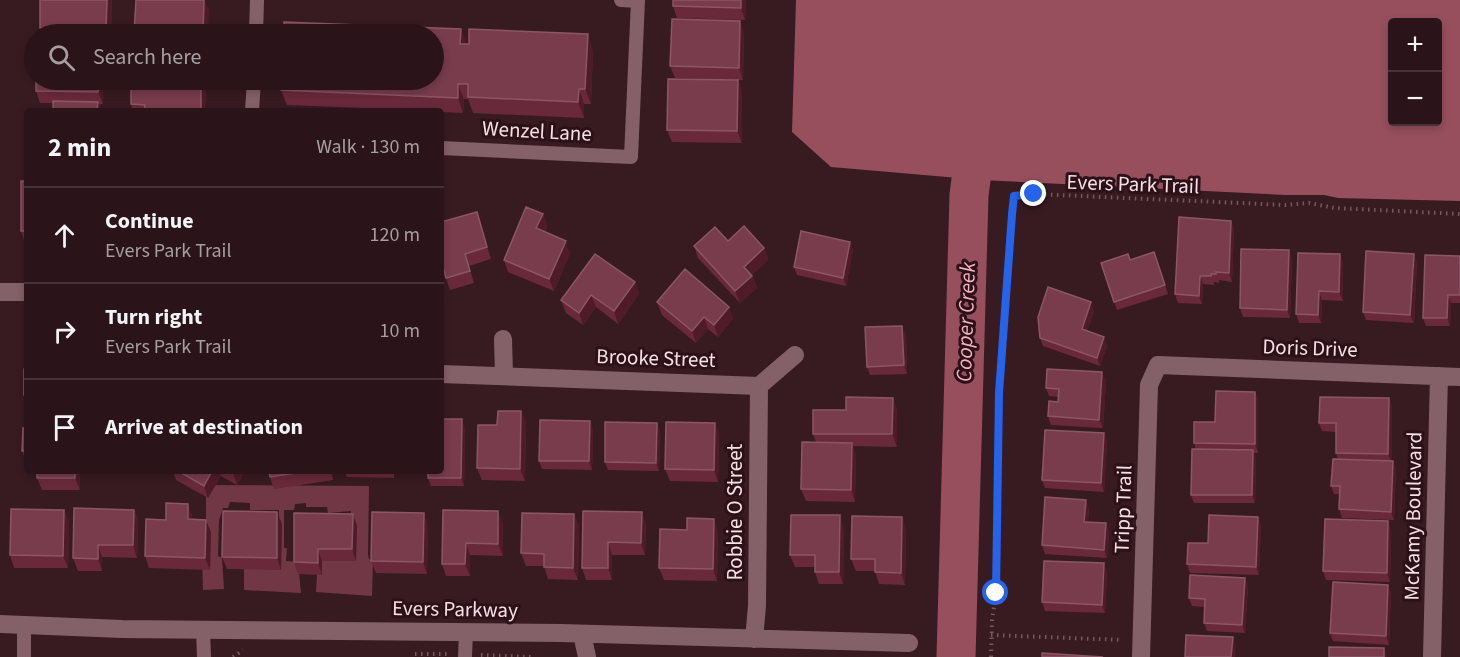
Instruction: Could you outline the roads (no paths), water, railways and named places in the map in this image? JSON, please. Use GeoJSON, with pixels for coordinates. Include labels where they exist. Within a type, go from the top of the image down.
{"type":"FeatureCollection","features":[{"type":"Feature","properties":{"kind":"street"},"geometry":{"type":"LineString","coordinates":[[0,292],[24,292]]}},
{"type":"Feature","properties":{"kind":"street"},"geometry":{"type":"LineString","coordinates":[[503,339],[504,375]]}},
{"type":"Feature","properties":{"kind":"street"},"geometry":{"type":"LineString","coordinates":[[759,386],[795,355]]}},
{"type":"Feature","properties":{"kind":"street","name":"Doris Drive"},"geometry":{"type":"LineString","coordinates":[[1158,365],[1460,377]]}},
{"type":"Feature","properties":{"kind":"street","name":"Tripp Trail"},"geometry":{"type":"LineString","coordinates":[[1141,649],[1149,385],[1158,365]]}},
{"type":"Feature","properties":{"kind":"street","name":"Brooke Street"},"geometry":{"type":"LineString","coordinates":[[444,374],[759,386]]}},
{"type":"Feature","properties":{"kind":"street","name":"McKamy Boulevard"},"geometry":{"type":"LineString","coordinates":[[1432,657],[1439,376]]}},
{"type":"Feature","properties":{"kind":"street","name":"Robbie O Street"},"geometry":{"type":"LineString","coordinates":[[754,639],[757,606],[759,386]]}},
{"type":"Feature","properties":{"kind":"street","name":"Evers Parkway"},"geometry":{"type":"LineString","coordinates":[[0,624],[203,630],[582,634],[909,643]]}},
{"type":"Feature","properties":{"kind":"street"},"geometry":{"type":"LineString","coordinates":[[582,634],[587,657]]}},
{"type":"Feature","properties":{"kind":"lane"},"geometry":{"type":"LineString","coordinates":[[256,24],[257,0]]}},
{"type":"Feature","properties":{"kind":"lane"},"geometry":{"type":"LineString","coordinates":[[621,0],[638,0]]}},
{"type":"Feature","properties":{"kind":"lane","name":"Wenzel Lane"},"geometry":{"type":"LineString","coordinates":[[444,148],[631,157],[638,0]]}},
{"type":"Feature","properties":{"kind":"lane"},"geometry":{"type":"LineString","coordinates":[[252,108],[253,90]]}},
{"type":"Feature","properties":{"kind":"lane"},"geometry":{"type":"LineString","coordinates":[[24,625],[24,657]]}},
{"type":"Feature","properties":{"kind":"lane"},"geometry":{"type":"LineString","coordinates":[[203,630],[204,657]]}},
{"type":"Feature","properties":{"kind":"lane"},"geometry":{"type":"LineString","coordinates":[[465,657],[466,632]]}},
{"type":"Feature","properties":{"kind":"waterway","name":"Cooper Creek"},"geometry":{"type":"LineString","coordinates":[[956,657],[969,195],[978,126]]}}]}
